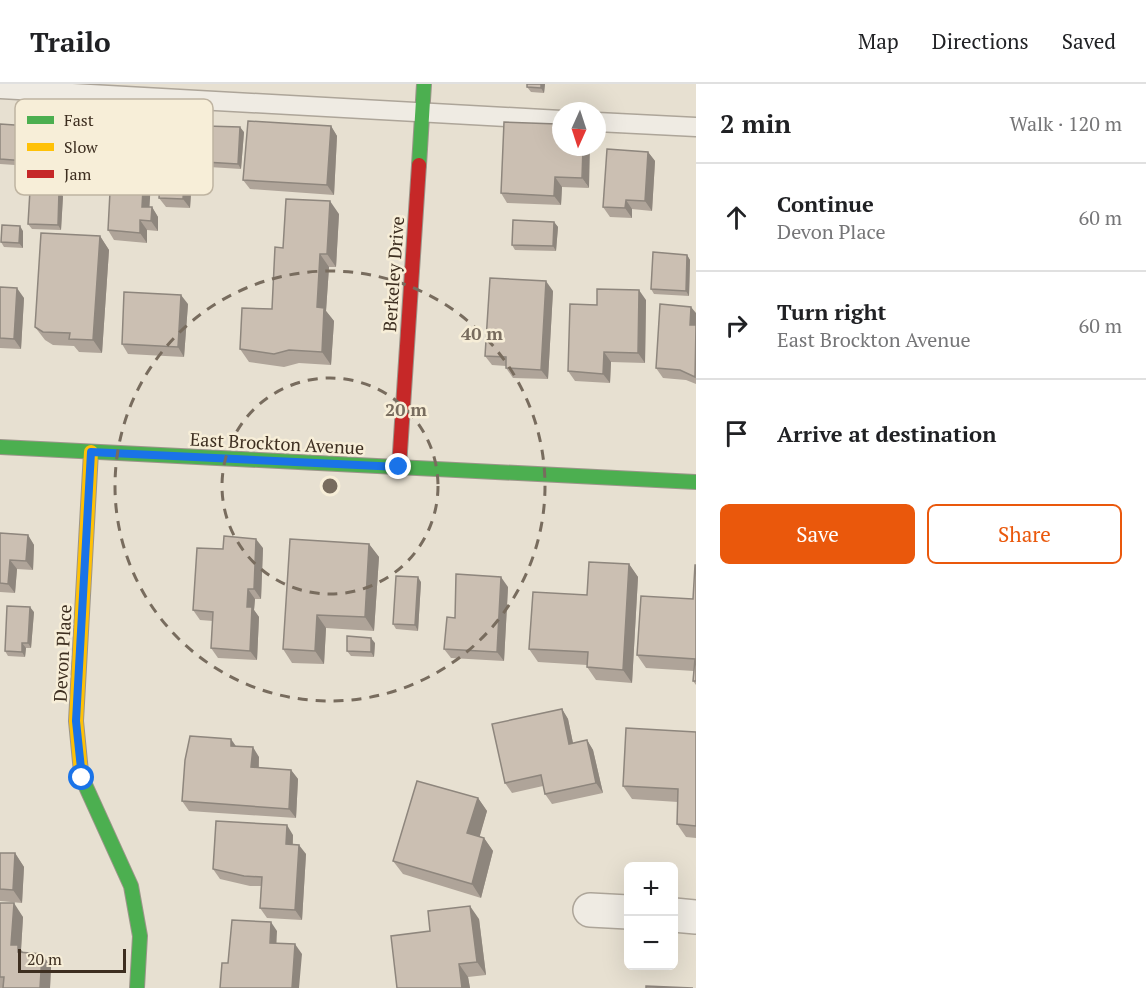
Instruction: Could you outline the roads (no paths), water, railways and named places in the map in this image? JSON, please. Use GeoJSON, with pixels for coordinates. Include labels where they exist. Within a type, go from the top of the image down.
{"type":"FeatureCollection","features":[{"type":"Feature","properties":{"kind":"street","name":"Berkeley Drive"},"geometry":{"type":"LineString","coordinates":[[399,467],[424,84]]}},
{"type":"Feature","properties":{"kind":"street","name":"East Brockton Avenue"},"geometry":{"type":"LineString","coordinates":[[0,447],[696,482]]}},
{"type":"Feature","properties":{"kind":"street","name":"Devon Place"},"geometry":{"type":"LineString","coordinates":[[91,452],[76,721],[82,778],[131,886],[140,936],[137,988]]}},
{"type":"Feature","properties":{"kind":"street"},"geometry":{"type":"LineString","coordinates":[[590,910],[624,912]]}},
{"type":"Feature","properties":{"kind":"street"},"geometry":{"type":"LineString","coordinates":[[678,915],[696,916]]}},
{"type":"Feature","properties":{"kind":"lane"},"geometry":{"type":"LineString","coordinates":[[0,89],[176,99]]}},
{"type":"Feature","properties":{"kind":"lane"},"geometry":{"type":"LineString","coordinates":[[213,101],[552,120]]}},
{"type":"Feature","properties":{"kind":"lane"},"geometry":{"type":"LineString","coordinates":[[606,122],[696,127]]}}]}
